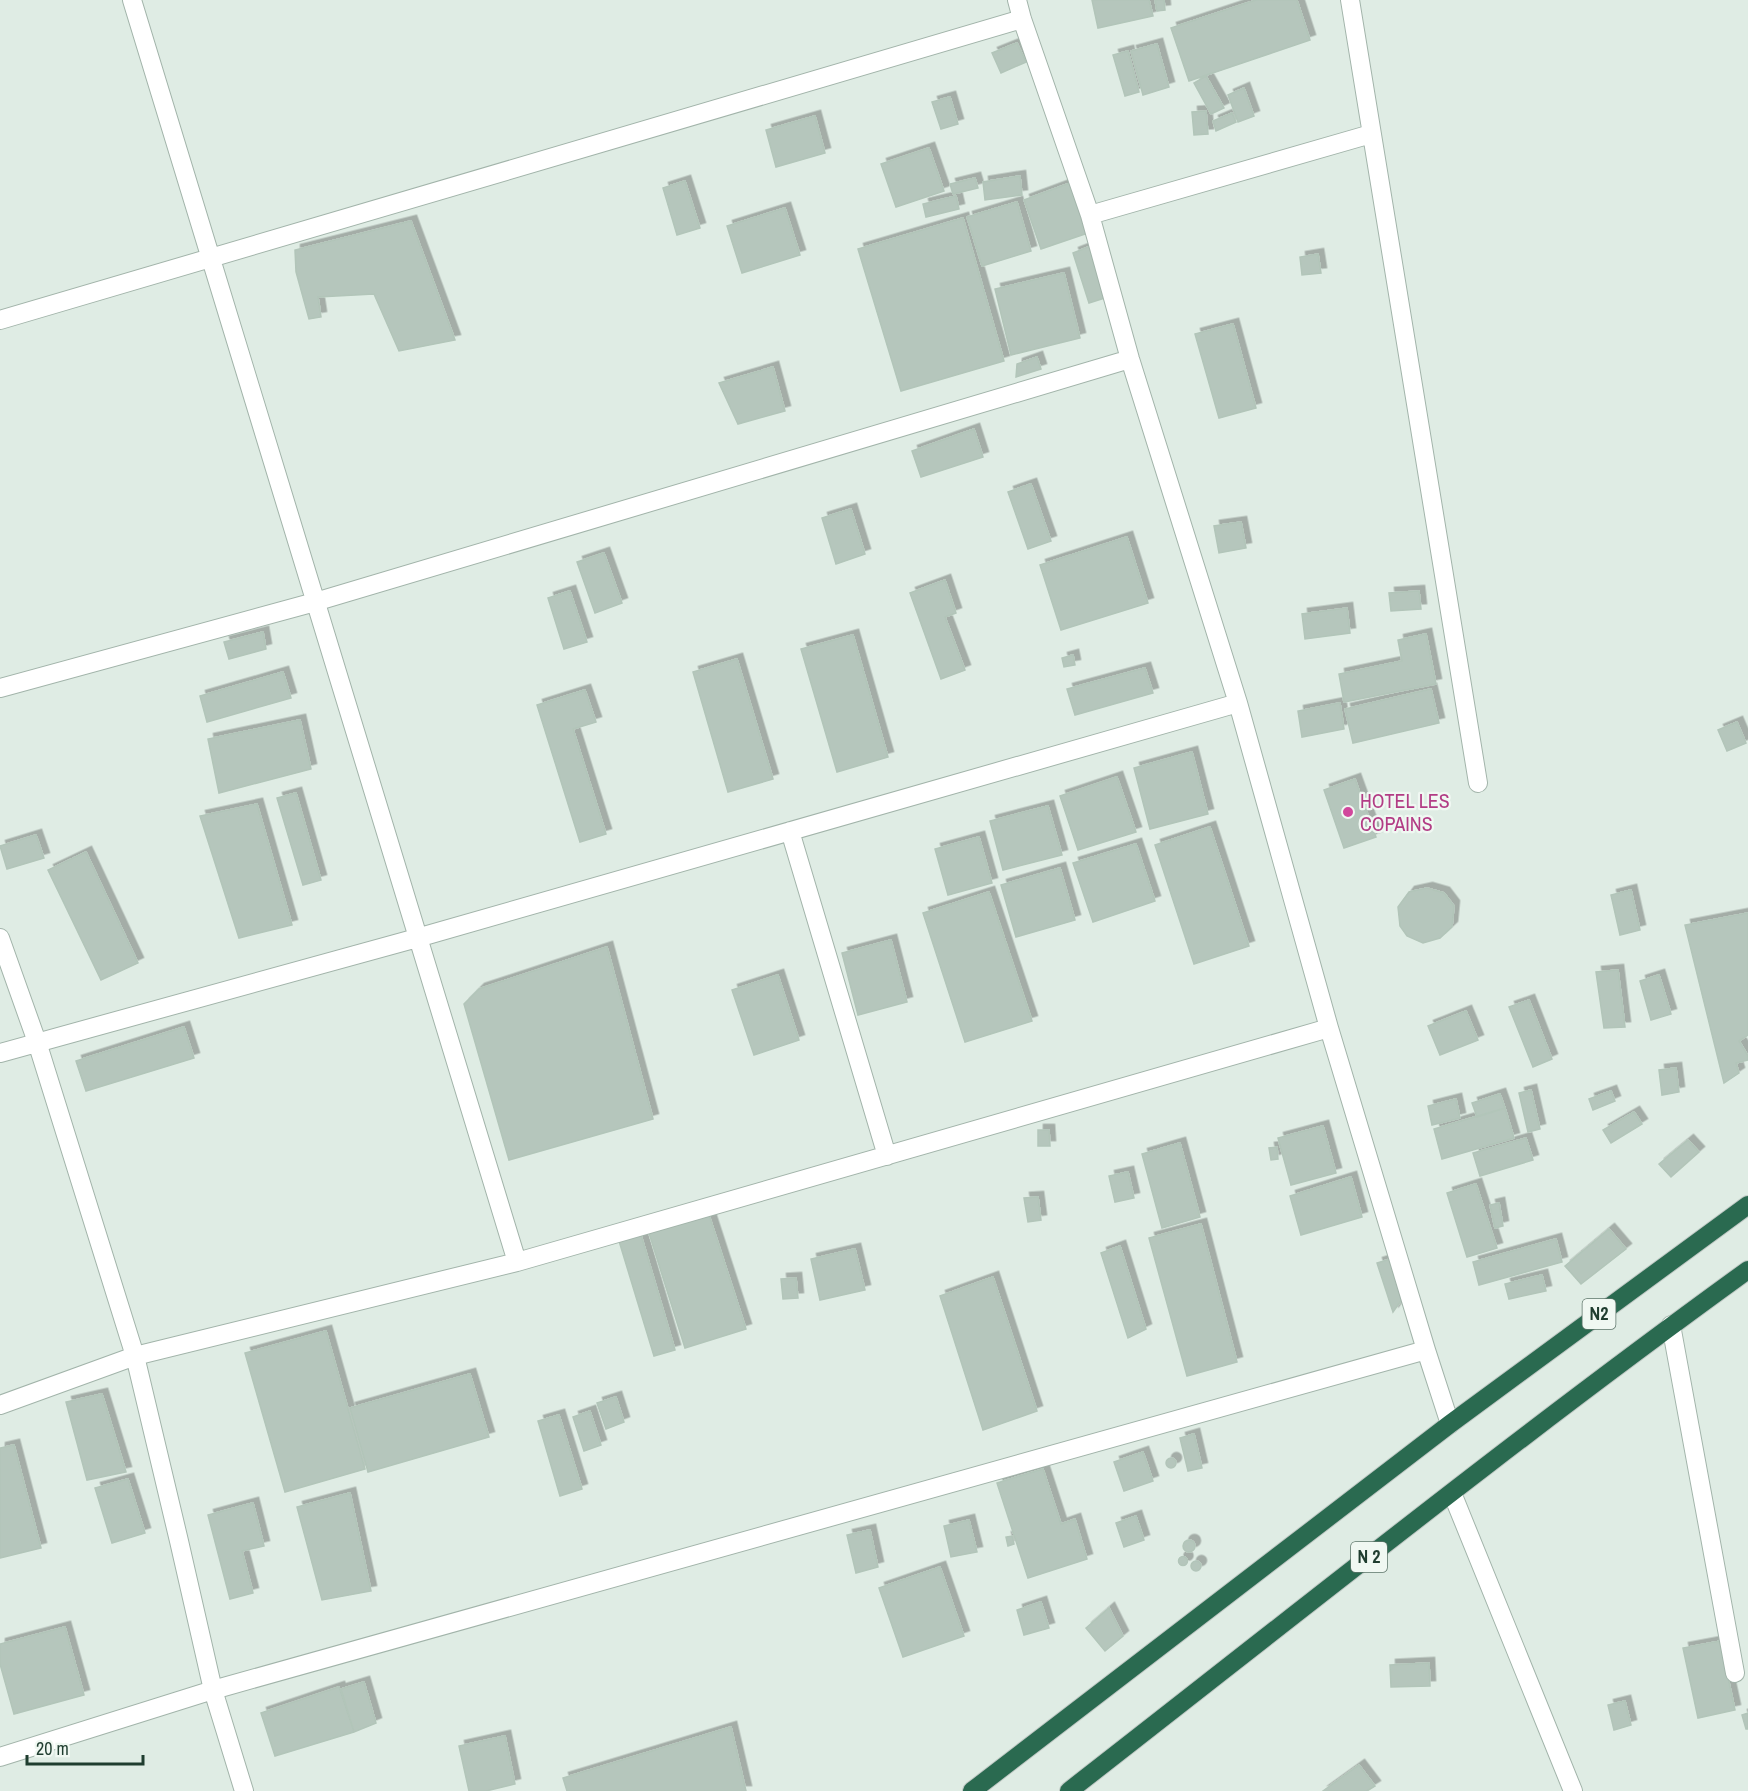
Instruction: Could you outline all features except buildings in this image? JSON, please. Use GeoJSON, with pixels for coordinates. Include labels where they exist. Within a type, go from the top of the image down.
{"type":"FeatureCollection","features":[{"type":"Feature","properties":{"kind":"highway","name":"N2"},"geometry":{"type":"LineString","coordinates":[[1450,1424],[1748,1205]]}},
{"type":"Feature","properties":{"kind":"highway"},"geometry":{"type":"LineString","coordinates":[[1671,1325],[1748,1270]]}},
{"type":"Feature","properties":{"kind":"highway","name":"N 2"},"geometry":{"type":"LineString","coordinates":[[1069,1791],[1671,1325]]}},
{"type":"Feature","properties":{"kind":"highway"},"geometry":{"type":"LineString","coordinates":[[972,1791],[1450,1424]]}},
{"type":"Feature","properties":{"kind":"street"},"geometry":{"type":"LineString","coordinates":[[132,0],[517,1262]]}},
{"type":"Feature","properties":{"kind":"street"},"geometry":{"type":"LineString","coordinates":[[1017,0],[1090,215],[1131,359],[1238,703],[1329,1028],[1425,1350],[1450,1424]]}},
{"type":"Feature","properties":{"kind":"street"},"geometry":{"type":"LineString","coordinates":[[1350,0],[1478,783]]}},
{"type":"Feature","properties":{"kind":"street"},"geometry":{"type":"LineString","coordinates":[[0,320],[1022,19]]}},
{"type":"Feature","properties":{"kind":"street"},"geometry":{"type":"LineString","coordinates":[[1090,215],[1371,135]]}},
{"type":"Feature","properties":{"kind":"street"},"geometry":{"type":"LineString","coordinates":[[0,688],[315,602],[1131,359]]}},
{"type":"Feature","properties":{"kind":"street"},"geometry":{"type":"LineString","coordinates":[[0,1053],[417,938],[1238,703]]}},
{"type":"Feature","properties":{"kind":"street"},"geometry":{"type":"LineString","coordinates":[[790,831],[887,1156]]}},
{"type":"Feature","properties":{"kind":"street"},"geometry":{"type":"LineString","coordinates":[[0,938],[37,1042],[135,1356],[213,1690],[244,1791]]}},
{"type":"Feature","properties":{"kind":"street"},"geometry":{"type":"LineString","coordinates":[[0,1405],[135,1356],[517,1262],[1329,1028]]}},
{"type":"Feature","properties":{"kind":"street"},"geometry":{"type":"LineString","coordinates":[[1671,1325],[1736,1673]]}},
{"type":"Feature","properties":{"kind":"street"},"geometry":{"type":"LineString","coordinates":[[0,1757],[213,1690],[1425,1350]]}},
{"type":"Feature","properties":{"kind":"street"},"geometry":{"type":"LineString","coordinates":[[1452,1493],[1573,1791]]}},
{"type":"Feature","properties":{"kind":"place","name":"HOTEL LES COPAINS"},"geometry":{"type":"Point","coordinates":[1348,812]}}]}
